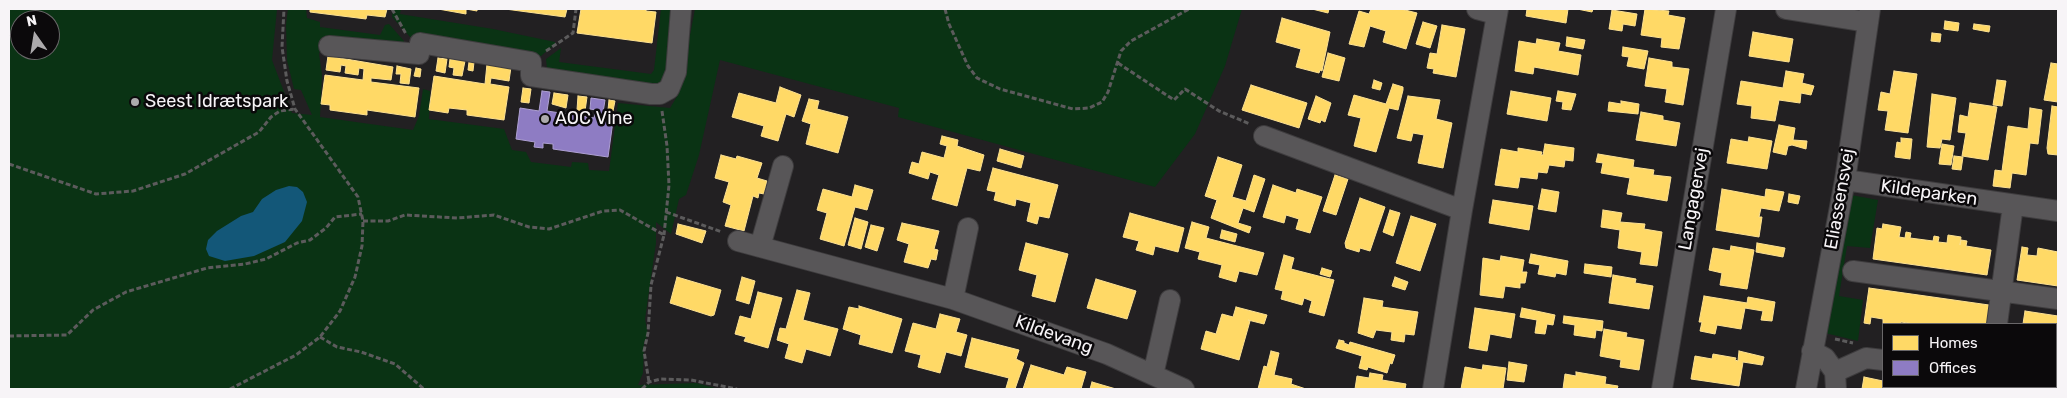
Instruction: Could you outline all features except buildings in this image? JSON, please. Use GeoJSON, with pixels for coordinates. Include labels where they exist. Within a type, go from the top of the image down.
{"type":"FeatureCollection","features":[{"type":"Feature","properties":{"kind":"street"},"geometry":{"type":"LineString","coordinates":[[330,46],[419,54],[420,44],[531,62],[531,76],[660,94],[669,89],[676,72],[681,9]]}},
{"type":"Feature","properties":{"kind":"street"},"geometry":{"type":"LineString","coordinates":[[1433,389],[1497,12],[1477,9]]}},
{"type":"Feature","properties":{"kind":"street","name":"Langagervej"},"geometry":{"type":"LineString","coordinates":[[1662,389],[1726,9]]}},
{"type":"Feature","properties":{"kind":"street"},"geometry":{"type":"LineString","coordinates":[[1786,9],[1869,15]]}},
{"type":"Feature","properties":{"kind":"street","name":"Eliassensvej"},"geometry":{"type":"LineString","coordinates":[[1806,389],[1845,180],[1869,15]]}},
{"type":"Feature","properties":{"kind":"street"},"geometry":{"type":"LineString","coordinates":[[1264,136],[1462,210]]}},
{"type":"Feature","properties":{"kind":"street"},"geometry":{"type":"LineString","coordinates":[[760,246],[783,166]]}},
{"type":"Feature","properties":{"kind":"street","name":"Kildeparken"},"geometry":{"type":"LineString","coordinates":[[1845,180],[2058,211]]}},
{"type":"Feature","properties":{"kind":"street"},"geometry":{"type":"LineString","coordinates":[[1997,323],[2013,205]]}},
{"type":"Feature","properties":{"kind":"street"},"geometry":{"type":"LineString","coordinates":[[952,299],[968,228]]}},
{"type":"Feature","properties":{"kind":"street","name":"Kildevang"},"geometry":{"type":"LineString","coordinates":[[738,241],[952,299],[1107,354],[1184,389]]}},
{"type":"Feature","properties":{"kind":"street"},"geometry":{"type":"LineString","coordinates":[[1853,271],[2058,299]]}},
{"type":"Feature","properties":{"kind":"street"},"geometry":{"type":"LineString","coordinates":[[1153,375],[1170,300]]}},
{"type":"Feature","properties":{"kind":"street"},"geometry":{"type":"LineString","coordinates":[[1814,343],[1825,358],[1836,381],[1866,358],[1882,360]]}},
{"type":"Feature","properties":{"kind":"path"},"geometry":{"type":"LineString","coordinates":[[230,389],[296,355],[320,337],[340,312],[355,277],[362,246],[363,221],[358,197],[347,179],[313,136],[295,109],[287,81],[282,48],[284,9]]}},
{"type":"Feature","properties":{"kind":"path"},"geometry":{"type":"LineString","coordinates":[[392,9],[406,35],[410,53]]}},
{"type":"Feature","properties":{"kind":"path"},"geometry":{"type":"LineString","coordinates":[[531,62],[573,33],[576,9]]}},
{"type":"Feature","properties":{"kind":"path"},"geometry":{"type":"LineString","coordinates":[[945,9],[949,24],[968,66],[977,78],[1000,89],[1073,109],[1089,108],[1102,102],[1108,92],[1121,51],[1131,41],[1190,9]]}},
{"type":"Feature","properties":{"kind":"path"},"geometry":{"type":"LineString","coordinates":[[1118,63],[1174,100],[1185,90],[1219,111],[1254,126],[1264,136]]}},
{"type":"Feature","properties":{"kind":"path"},"geometry":{"type":"LineString","coordinates":[[649,382],[644,351],[648,333],[651,285],[664,235],[669,184],[668,146],[660,94]]}},
{"type":"Feature","properties":{"kind":"path"},"geometry":{"type":"LineString","coordinates":[[9,164],[96,194],[133,191],[185,174],[260,132],[271,117],[280,111],[295,109]]}},
{"type":"Feature","properties":{"kind":"path"},"geometry":{"type":"LineString","coordinates":[[363,221],[388,221],[405,215],[457,218],[494,215],[529,227],[550,229],[603,211],[620,210],[664,235]]}},
{"type":"Feature","properties":{"kind":"path"},"geometry":{"type":"LineString","coordinates":[[666,212],[717,230],[738,241]]}},
{"type":"Feature","properties":{"kind":"path"},"geometry":{"type":"LineString","coordinates":[[9,336],[67,335],[93,310],[127,294],[214,267],[245,264],[266,259],[297,243],[310,240],[326,228],[335,217],[362,214]]}},
{"type":"Feature","properties":{"kind":"path"},"geometry":{"type":"LineString","coordinates":[[320,337],[336,346],[361,352],[395,364],[424,389]]}},
{"type":"Feature","properties":{"kind":"path"},"geometry":{"type":"LineString","coordinates":[[1814,343],[1854,343]]}},
{"type":"Feature","properties":{"kind":"path"},"geometry":{"type":"LineString","coordinates":[[641,389],[649,382],[661,379],[674,379],[737,389]]}},
{"type":"Feature","properties":{"kind":"green space"},"geometry":{"type":"Polygon","coordinates":[[[9,9],[277,9],[272,60],[292,113],[312,115],[301,90],[294,89],[287,60],[286,25],[288,9],[306,9],[307,18],[320,22],[320,27],[380,35],[385,25],[389,24],[404,41],[403,49],[322,44],[319,54],[322,75],[320,117],[413,130],[419,116],[423,89],[430,91],[429,119],[504,129],[512,150],[526,152],[531,162],[571,167],[572,162],[588,163],[589,170],[609,171],[618,103],[670,108],[679,93],[695,9],[1242,9],[1225,66],[1195,134],[1155,187],[898,117],[899,108],[720,60],[699,155],[686,195],[679,199],[671,234],[656,222],[656,243],[645,319],[648,335],[644,342],[643,373],[638,385],[696,383],[719,389],[9,389],[9,9]]]}},
{"type":"Feature","properties":{"kind":"green space"},"geometry":{"type":"Polygon","coordinates":[[[393,9],[401,9],[400,14],[493,29],[555,42],[555,44],[541,56],[410,37],[392,17],[393,9]]]}},
{"type":"Feature","properties":{"kind":"green space"},"geometry":{"type":"Polygon","coordinates":[[[661,9],[674,9],[665,74],[661,82],[655,86],[549,71],[547,68],[546,59],[561,48],[559,62],[651,74],[654,70],[661,9]]]}},
{"type":"Feature","properties":{"kind":"green space"},"geometry":{"type":"Polygon","coordinates":[[[1851,195],[1878,200],[1870,248],[1847,246],[1839,296],[1863,300],[1858,341],[1825,333],[1851,195]]]}},
{"type":"Feature","properties":{"kind":"water"},"geometry":{"type":"Polygon","coordinates":[[[289,186],[297,187],[303,192],[307,202],[302,221],[285,242],[254,256],[225,261],[209,256],[206,249],[208,240],[217,231],[241,216],[253,212],[262,199],[276,190],[289,186]]]}},
{"type":"Feature","properties":{"kind":"place","name":"Seest Idrætspark"},"geometry":{"type":"Point","coordinates":[135,102]}},
{"type":"Feature","properties":{"kind":"place","name":"AOC Vine"},"geometry":{"type":"Point","coordinates":[545,119]}}]}
